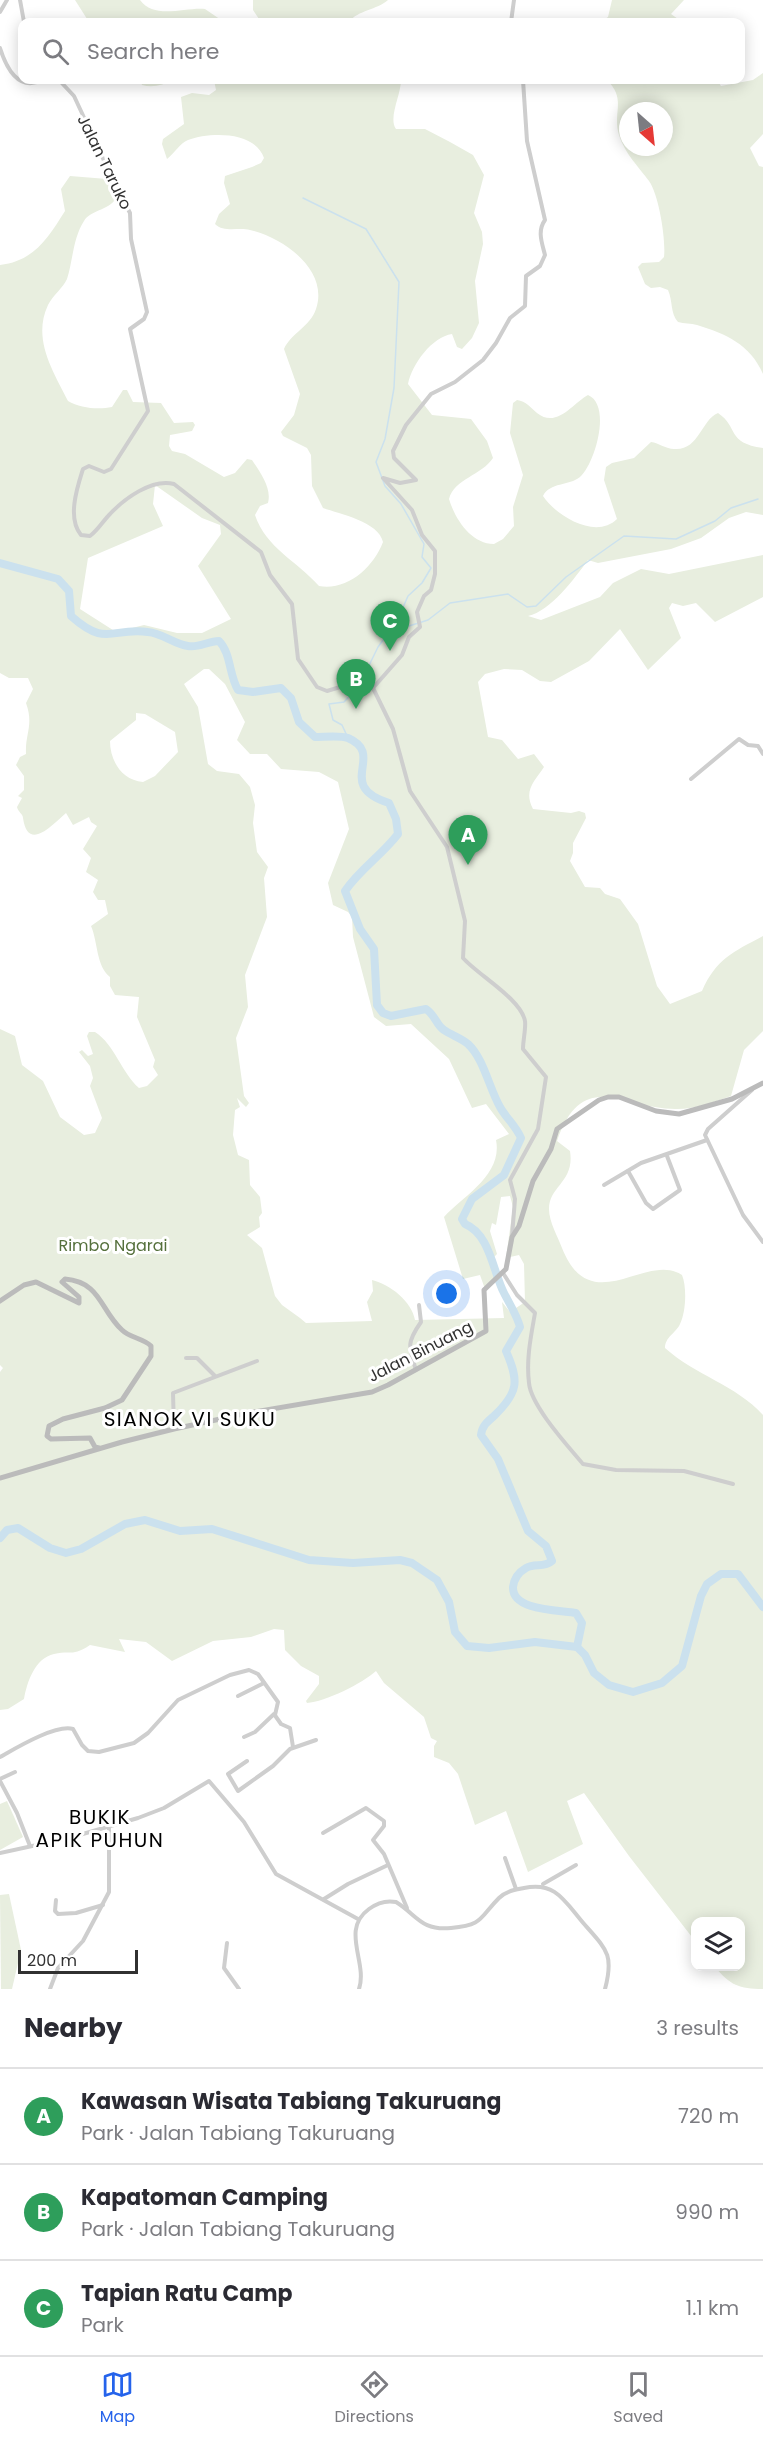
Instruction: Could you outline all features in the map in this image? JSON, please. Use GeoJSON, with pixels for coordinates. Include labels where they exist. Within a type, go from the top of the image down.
{"type":"FeatureCollection","features":[{"type":"Feature","properties":{"kind":"main road"},"geometry":{"type":"LineString","coordinates":[[502,1274],[508,1262],[512,1237],[519,1226],[533,1181],[551,1149],[557,1129],[608,1097],[619,1097],[656,1111],[679,1114],[707,1108],[752,1090],[763,1083]]}},
{"type":"Feature","properties":{"kind":"main road","name":"Jalan Binuang"},"geometry":{"type":"LineString","coordinates":[[0,1478],[99,1448],[174,1430],[248,1413],[372,1392],[485,1333],[488,1320],[484,1290],[502,1274]]}},
{"type":"Feature","properties":{"kind":"main road"},"geometry":{"type":"LineString","coordinates":[[0,1301],[24,1285],[36,1282],[79,1303],[79,1297],[63,1284],[65,1279],[72,1280],[93,1290],[125,1333],[152,1346],[151,1356],[122,1400],[105,1408],[63,1419],[49,1426],[47,1436],[51,1439],[65,1441],[80,1437],[90,1438],[95,1447],[99,1448]]}},
{"type":"Feature","properties":{"kind":"street"},"geometry":{"type":"LineString","coordinates":[[0,12],[7,0]]}},
{"type":"Feature","properties":{"kind":"street"},"geometry":{"type":"LineString","coordinates":[[20,0],[23,18]]}},
{"type":"Feature","properties":{"kind":"street"},"geometry":{"type":"LineString","coordinates":[[512,18],[514,0]]}},
{"type":"Feature","properties":{"kind":"street"},"geometry":{"type":"LineString","coordinates":[[0,48],[6,65],[18,79]]}},
{"type":"Feature","properties":{"kind":"street","name":"Jalan Taruko"},"geometry":{"type":"LineString","coordinates":[[63,84],[74,96],[107,167],[117,180],[121,196],[130,213],[131,239],[147,314],[144,319],[130,328],[138,376],[148,411],[111,469],[104,472],[89,466],[83,469],[75,502],[77,530],[81,535],[90,536],[116,508],[143,490],[158,484],[174,484],[261,552],[270,575],[292,604],[298,659],[315,685],[327,691],[346,684],[373,688]]}},
{"type":"Feature","properties":{"kind":"street"},"geometry":{"type":"LineString","coordinates":[[512,1237],[515,1200],[510,1180],[538,1129],[546,1077],[523,1049],[525,1022],[517,1005],[483,978],[463,958],[465,921],[447,847],[410,791],[393,729],[373,688],[402,655],[409,637],[420,627],[417,612],[424,596],[431,590],[435,574],[435,551],[422,535],[412,510],[383,478],[400,483],[416,480],[394,458],[393,451],[406,425],[431,394],[455,382],[489,352],[510,318],[525,306],[526,276],[540,266],[545,255],[540,239],[544,220],[526,141],[523,84]]}},
{"type":"Feature","properties":{"kind":"street"},"geometry":{"type":"LineString","coordinates":[[691,779],[739,739],[748,746],[758,746],[763,754]]}},
{"type":"Feature","properties":{"kind":"street"},"geometry":{"type":"LineString","coordinates":[[752,1090],[708,1129],[705,1135],[743,1215],[763,1242]]}},
{"type":"Feature","properties":{"kind":"street"},"geometry":{"type":"LineString","coordinates":[[604,1185],[641,1163],[667,1156],[707,1140]]}},
{"type":"Feature","properties":{"kind":"street"},"geometry":{"type":"LineString","coordinates":[[628,1171],[646,1203],[653,1209],[680,1190],[667,1156]]}},
{"type":"Feature","properties":{"kind":"street"},"geometry":{"type":"LineString","coordinates":[[502,1274],[517,1295],[535,1313],[528,1349],[531,1391],[552,1428],[583,1464],[616,1470],[684,1471],[733,1484]]}},
{"type":"Feature","properties":{"kind":"street"},"geometry":{"type":"LineString","coordinates":[[416,1370],[410,1350],[410,1336],[421,1322],[419,1305]]}},
{"type":"Feature","properties":{"kind":"street"},"geometry":{"type":"LineString","coordinates":[[186,1358],[195,1357],[215,1376]]}},
{"type":"Feature","properties":{"kind":"street"},"geometry":{"type":"LineString","coordinates":[[174,1430],[173,1393],[257,1361]]}},
{"type":"Feature","properties":{"kind":"street"},"geometry":{"type":"LineString","coordinates":[[0,1757],[28,1742],[64,1728],[73,1729],[82,1745],[88,1750],[99,1752],[134,1743],[148,1733],[171,1707],[187,1695],[249,1670],[255,1671],[278,1702],[275,1715],[244,1737]]}},
{"type":"Feature","properties":{"kind":"street"},"geometry":{"type":"LineString","coordinates":[[238,1696],[264,1683]]}},
{"type":"Feature","properties":{"kind":"street"},"geometry":{"type":"LineString","coordinates":[[275,1715],[281,1724],[290,1728],[293,1747]]}},
{"type":"Feature","properties":{"kind":"street"},"geometry":{"type":"LineString","coordinates":[[247,1761],[228,1774],[238,1791],[273,1767],[293,1747],[316,1740]]}},
{"type":"Feature","properties":{"kind":"street"},"geometry":{"type":"LineString","coordinates":[[15,1772],[0,1780],[17,1813],[30,1846]]}},
{"type":"Feature","properties":{"kind":"street"},"geometry":{"type":"LineString","coordinates":[[0,1853],[109,1828],[164,1808],[210,1781],[244,1822],[276,1874],[358,1919]]}},
{"type":"Feature","properties":{"kind":"street"},"geometry":{"type":"LineString","coordinates":[[323,1833],[363,1809],[369,1808],[385,1824],[373,1840],[384,1854],[410,1914]]}},
{"type":"Feature","properties":{"kind":"street"},"geometry":{"type":"LineString","coordinates":[[50,1989],[58,1968],[78,1950],[103,1905],[110,1882],[109,1828]]}},
{"type":"Feature","properties":{"kind":"street"},"geometry":{"type":"LineString","coordinates":[[505,1858],[516,1889]]}},
{"type":"Feature","properties":{"kind":"street"},"geometry":{"type":"LineString","coordinates":[[359,1989],[361,1973],[354,1941],[358,1919],[376,1905],[390,1901],[401,1905],[423,1924],[440,1928],[472,1925],[484,1918],[500,1898],[516,1889],[541,1885],[576,1864]]}},
{"type":"Feature","properties":{"kind":"street"},"geometry":{"type":"LineString","coordinates":[[324,1899],[348,1884],[388,1865]]}},
{"type":"Feature","properties":{"kind":"street"},"geometry":{"type":"LineString","coordinates":[[541,1885],[560,1896],[607,1952],[610,1965],[605,1989]]}},
{"type":"Feature","properties":{"kind":"street"},"geometry":{"type":"LineString","coordinates":[[56,1900],[54,1911],[58,1914],[103,1905]]}},
{"type":"Feature","properties":{"kind":"street"},"geometry":{"type":"LineString","coordinates":[[227,1943],[224,1968],[239,1989]]}},
{"type":"Feature","properties":{"kind":"green space"},"geometry":{"type":"Polygon","coordinates":[[[75,0],[140,0],[153,10],[205,9],[218,18],[86,18],[75,0]]]}},
{"type":"Feature","properties":{"kind":"green space"},"geometry":{"type":"Polygon","coordinates":[[[253,0],[388,0],[353,18],[258,18],[253,10],[253,0]]]}},
{"type":"Feature","properties":{"kind":"green space"},"geometry":{"type":"Polygon","coordinates":[[[612,0],[684,0],[671,14],[677,18],[608,17],[612,0]]]}},
{"type":"Feature","properties":{"kind":"green space"},"geometry":{"type":"Polygon","coordinates":[[[763,73],[763,134],[750,148],[759,166],[763,167],[763,374],[751,355],[736,342],[708,328],[678,322],[668,290],[660,287],[651,288],[645,284],[638,267],[642,263],[659,262],[664,257],[664,240],[653,188],[630,156],[673,156],[673,102],[619,102],[619,135],[618,100],[610,84],[720,84],[721,86],[745,84],[745,82],[753,80],[763,73]]]}},
{"type":"Feature","properties":{"kind":"green space"},"geometry":{"type":"Polygon","coordinates":[[[142,84],[164,84],[150,86],[142,84]]]}},
{"type":"Feature","properties":{"kind":"green space","name":"Rimbo Ngarai"},"geometry":{"type":"Polygon","coordinates":[[[215,84],[400,84],[393,119],[396,129],[425,129],[473,155],[484,175],[474,213],[482,232],[483,244],[475,281],[479,323],[472,338],[462,349],[457,347],[452,334],[437,340],[430,346],[418,360],[408,384],[432,415],[471,419],[487,441],[493,458],[482,469],[456,487],[449,499],[460,522],[478,540],[494,544],[503,539],[514,526],[513,507],[523,475],[510,433],[513,403],[517,400],[526,403],[544,417],[551,418],[564,413],[588,395],[595,401],[599,410],[599,435],[586,470],[576,480],[550,488],[543,496],[549,504],[567,518],[588,526],[608,525],[617,519],[604,480],[606,467],[612,463],[634,458],[651,442],[671,449],[689,445],[707,422],[718,413],[743,442],[763,448],[763,515],[746,512],[729,518],[701,538],[671,549],[598,563],[588,560],[553,601],[537,613],[528,616],[541,620],[600,597],[613,583],[641,569],[669,574],[763,555],[763,597],[715,622],[696,603],[683,606],[672,603],[669,608],[681,638],[648,670],[620,629],[589,661],[551,682],[540,681],[522,670],[504,669],[485,674],[478,682],[488,737],[502,740],[518,759],[534,754],[544,767],[531,786],[529,796],[533,809],[585,813],[586,818],[573,843],[570,861],[585,887],[600,888],[605,894],[620,899],[638,924],[657,986],[670,1004],[702,991],[713,971],[726,957],[763,936],[763,1031],[744,1050],[731,1096],[684,1109],[658,1108],[607,1097],[592,1098],[579,1104],[567,1118],[557,1141],[570,1151],[571,1161],[566,1177],[550,1201],[549,1214],[562,1248],[574,1269],[588,1280],[603,1282],[619,1280],[652,1271],[668,1270],[682,1275],[685,1293],[684,1313],[680,1324],[665,1344],[665,1348],[689,1366],[741,1396],[763,1415],[763,1989],[736,1985],[719,1971],[745,1971],[745,1917],[691,1917],[691,1936],[584,1793],[567,1801],[583,1844],[528,1872],[506,1811],[475,1825],[458,1774],[449,1763],[434,1757],[434,1746],[437,1741],[431,1738],[424,1717],[384,1683],[376,1671],[343,1691],[307,1703],[306,1701],[319,1684],[319,1676],[301,1666],[285,1650],[284,1630],[274,1629],[251,1637],[213,1641],[172,1661],[146,1642],[119,1639],[125,1652],[90,1645],[75,1652],[54,1654],[42,1660],[33,1672],[24,1699],[8,1709],[0,1710],[0,1372],[3,1368],[0,1365],[0,1029],[15,1036],[22,1065],[43,1081],[60,1117],[84,1135],[95,1133],[102,1118],[90,1086],[93,1078],[90,1066],[79,1052],[82,1050],[88,1056],[93,1054],[87,1036],[89,1032],[95,1032],[102,1037],[139,1088],[147,1086],[158,1075],[153,1067],[155,1060],[137,1017],[139,997],[115,995],[110,986],[110,977],[102,967],[91,926],[108,914],[105,900],[98,900],[93,892],[98,880],[86,872],[91,858],[83,849],[97,826],[91,822],[89,817],[73,825],[66,813],[42,833],[30,834],[26,828],[17,807],[22,798],[18,796],[24,790],[24,776],[16,765],[20,757],[26,754],[29,717],[26,703],[33,689],[28,678],[9,678],[0,673],[0,265],[22,259],[46,239],[65,211],[61,189],[70,176],[107,179],[116,197],[111,204],[91,214],[84,221],[75,242],[67,279],[50,301],[44,318],[42,330],[46,354],[68,401],[89,408],[112,407],[123,390],[127,390],[133,402],[161,403],[174,423],[193,422],[195,425],[192,431],[170,435],[169,446],[172,451],[185,454],[224,477],[235,473],[247,459],[252,460],[264,480],[269,497],[268,503],[260,506],[255,515],[260,526],[274,545],[319,586],[339,585],[358,576],[373,561],[383,542],[380,535],[367,524],[323,508],[312,486],[311,455],[307,448],[283,436],[281,432],[294,415],[300,394],[284,349],[309,321],[316,309],[318,295],[316,282],[310,269],[301,258],[277,240],[250,230],[227,229],[215,224],[219,214],[230,204],[224,183],[225,176],[261,163],[264,158],[259,149],[242,138],[219,135],[197,137],[185,141],[167,159],[162,144],[163,139],[184,124],[181,97],[192,93],[209,95],[216,90],[215,84]],[[155,485],[153,504],[163,526],[88,558],[80,609],[116,632],[144,625],[177,633],[202,633],[231,619],[198,566],[221,534],[220,525],[202,518],[155,485]],[[204,669],[184,684],[198,707],[208,764],[217,771],[239,774],[250,787],[255,805],[253,823],[257,852],[268,867],[264,878],[267,917],[245,975],[248,1007],[236,1038],[244,1096],[249,1103],[246,1107],[237,1098],[240,1107],[235,1110],[233,1135],[238,1155],[249,1160],[250,1185],[260,1197],[262,1213],[259,1217],[260,1227],[247,1235],[262,1248],[275,1296],[282,1305],[306,1323],[372,1321],[367,1302],[373,1291],[372,1280],[386,1285],[405,1300],[415,1320],[504,1318],[502,1302],[510,1312],[525,1302],[524,1264],[519,1255],[506,1258],[513,1207],[510,1196],[501,1197],[496,1225],[492,1223],[490,1231],[497,1254],[492,1259],[497,1279],[485,1289],[480,1275],[463,1279],[444,1217],[488,1174],[497,1152],[496,1140],[509,1134],[486,1104],[472,1108],[449,1059],[411,1024],[386,1026],[374,1017],[353,937],[352,917],[348,912],[333,905],[328,883],[349,829],[338,782],[319,772],[281,769],[267,754],[250,754],[237,740],[245,722],[225,684],[209,669],[204,669]],[[136,713],[136,720],[110,741],[112,755],[118,768],[129,777],[143,782],[155,776],[178,752],[175,732],[145,714],[136,713]]]}},
{"type":"Feature","properties":{"kind":"green space"},"geometry":{"type":"Polygon","coordinates":[[[7,1801],[23,1837],[0,1850],[0,1804],[7,1801]]]}},
{"type":"Feature","properties":{"kind":"green space"},"geometry":{"type":"Polygon","coordinates":[[[9,1894],[21,1950],[12,1989],[1,1989],[0,1895],[9,1894]]]}},
{"type":"Feature","properties":{"kind":"waterway"},"geometry":{"type":"LineString","coordinates":[[303,198],[366,229],[399,282],[394,388],[385,439],[376,462],[385,486],[401,504],[424,544],[422,557],[431,568],[422,583],[408,596],[398,619]]}},
{"type":"Feature","properties":{"kind":"waterway"},"geometry":{"type":"LineString","coordinates":[[360,684],[378,647],[398,620],[409,626],[428,620],[450,603],[508,594],[527,607],[536,606],[566,577],[624,536],[676,539],[715,521],[731,508],[758,499]]}},
{"type":"Feature","properties":{"kind":"waterway"},"geometry":{"type":"LineString","coordinates":[[0,563],[58,579],[69,591],[71,616],[83,626],[101,634],[148,632],[192,646],[219,641],[226,652],[238,690],[253,692],[281,688],[291,698],[299,722],[315,737],[348,738],[359,745],[363,753],[364,788],[373,796],[389,803],[396,819],[398,834],[345,891],[360,929],[374,949],[377,1005],[383,1013],[391,1016],[426,1009],[441,1028],[468,1044],[474,1050],[500,1107],[521,1138],[504,1175],[472,1199],[462,1219],[480,1236],[490,1254],[500,1284],[520,1327],[506,1351],[515,1378],[512,1393],[502,1408],[485,1424],[481,1435],[498,1459],[528,1531],[546,1546],[552,1561],[526,1568],[521,1572],[513,1587],[515,1595],[520,1601],[538,1608],[576,1613],[582,1623],[577,1647]]}},
{"type":"Feature","properties":{"kind":"waterway"},"geometry":{"type":"LineString","coordinates":[[348,738],[342,725],[333,720],[329,704],[344,702],[357,688]]}},
{"type":"Feature","properties":{"kind":"waterway"},"geometry":{"type":"LineString","coordinates":[[0,1538],[7,1530],[18,1528],[50,1548],[66,1553],[81,1549],[125,1524],[145,1520],[180,1531],[212,1529],[309,1560],[353,1563],[400,1560],[412,1563],[437,1580],[449,1602],[455,1632],[467,1646],[489,1648],[535,1642],[577,1647],[585,1655],[594,1673],[609,1685],[633,1692],[662,1683],[682,1666],[701,1596],[707,1584],[721,1574],[738,1574],[763,1607]]}},
{"type":"Feature","properties":{"kind":"place","name":"Tapian Ratu Camp"},"geometry":{"type":"Point","coordinates":[390,651]}},
{"type":"Feature","properties":{"kind":"place","name":"Kapatoman Camping"},"geometry":{"type":"Point","coordinates":[356,709]}},
{"type":"Feature","properties":{"kind":"place","name":"Kawasan Wisata Tabiang Takuruang"},"geometry":{"type":"Point","coordinates":[468,865]}},
{"type":"Feature","properties":{"kind":"district","name":"SIANOK VI SUKU"},"geometry":{"type":"Point","coordinates":[190,1419]}},
{"type":"Feature","properties":{"kind":"district","name":"BUKIK APIK PUHUN"},"geometry":{"type":"Point","coordinates":[100,1828]}}]}
